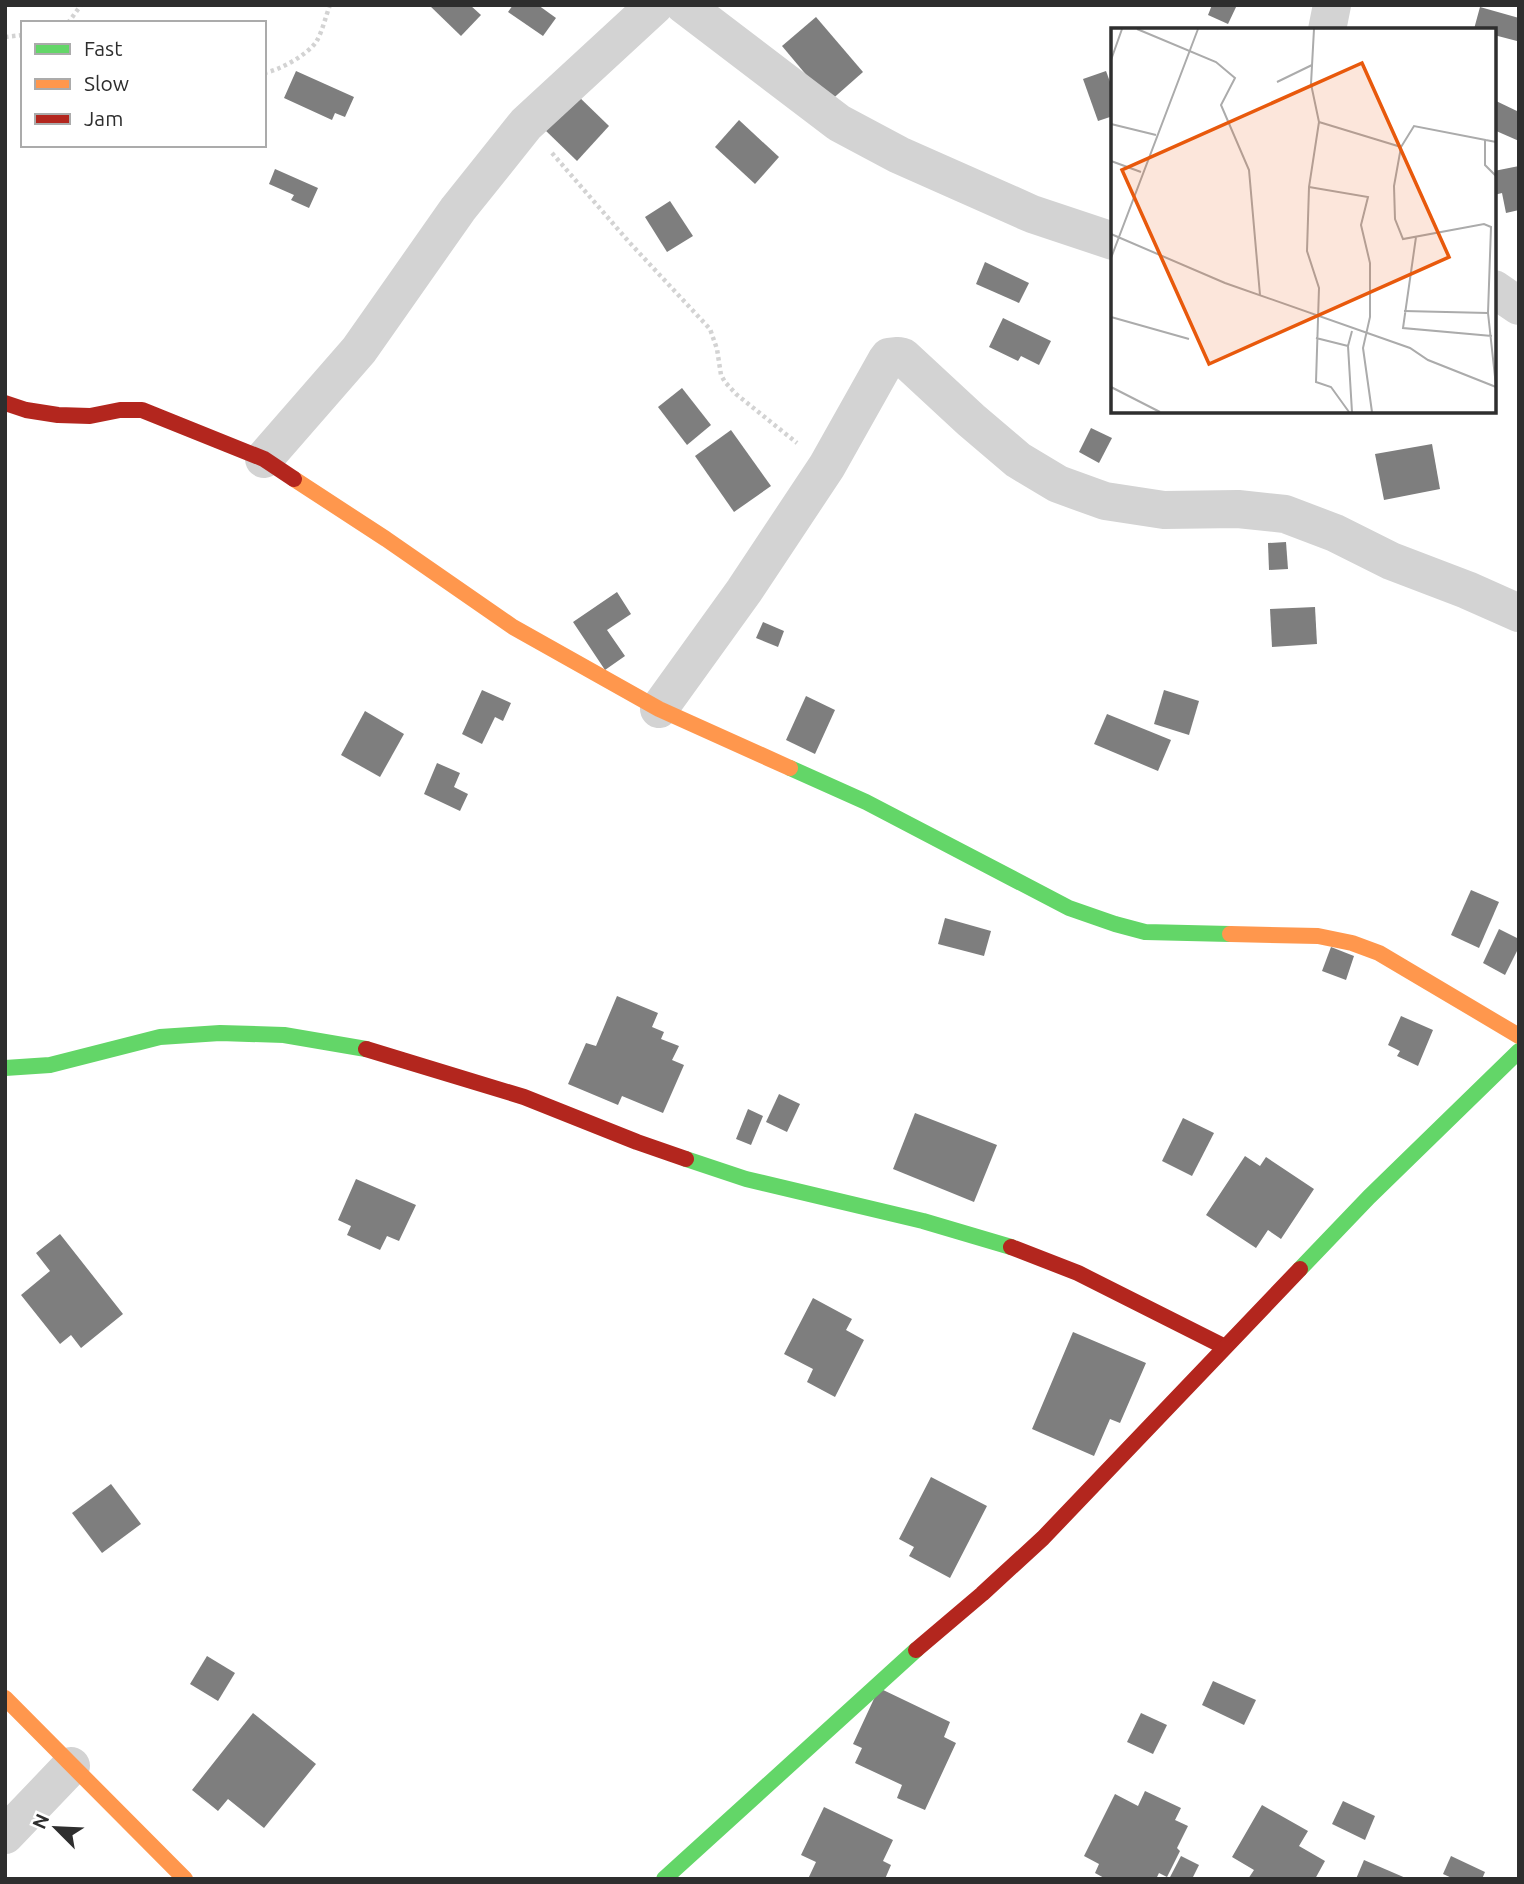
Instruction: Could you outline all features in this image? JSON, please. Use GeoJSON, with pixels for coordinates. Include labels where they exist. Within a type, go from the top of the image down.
{"type":"FeatureCollection","features":[{"type":"Feature","properties":{"kind":"street"},"geometry":{"type":"LineString","coordinates":[[264,459],[359,350],[458,209],[526,124],[655,5]]}},
{"type":"Feature","properties":{"kind":"street"},"geometry":{"type":"LineString","coordinates":[[684,5],[839,123],[899,155],[1032,214],[1111,240]]}},
{"type":"Feature","properties":{"kind":"street"},"geometry":{"type":"LineString","coordinates":[[1327,28],[1332,5]]}},
{"type":"Feature","properties":{"kind":"street"},"geometry":{"type":"LineString","coordinates":[[1496,290],[1519,306]]}},
{"type":"Feature","properties":{"kind":"street"},"geometry":{"type":"LineString","coordinates":[[659,709],[744,591],[827,466],[889,357],[903,357],[1018,460],[1059,484],[1105,501],[1164,510],[1238,509],[1284,514],[1335,533],[1391,561],[1519,612]]}},
{"type":"Feature","properties":{"kind":"street"},"geometry":{"type":"LineString","coordinates":[[5,403],[26,410],[58,415],[90,416],[120,410],[142,410],[264,459],[513,627],[659,709],[866,802],[1069,908],[1115,925],[1145,932],[1318,936],[1352,943],[1379,953],[1519,1036]]}},
{"type":"Feature","properties":{"kind":"street"},"geometry":{"type":"LineString","coordinates":[[5,1068],[50,1065],[160,1037],[220,1033],[284,1035],[371,1050],[524,1097],[636,1142],[746,1179],[923,1221],[1005,1245],[1078,1273],[1225,1347]]}},
{"type":"Feature","properties":{"kind":"street"},"geometry":{"type":"LineString","coordinates":[[664,1879],[876,1685],[1043,1538],[1369,1197],[1519,1051]]}},
{"type":"Feature","properties":{"kind":"street"},"geometry":{"type":"LineString","coordinates":[[5,1698],[185,1879]]}},
{"type":"Feature","properties":{"kind":"street"},"geometry":{"type":"LineString","coordinates":[[5,1835],[71,1766]]}},
{"type":"Feature","properties":{"kind":"path"},"geometry":{"type":"LineString","coordinates":[[69,21],[81,5]]}},
{"type":"Feature","properties":{"kind":"path"},"geometry":{"type":"LineString","coordinates":[[266,73],[294,61],[316,42],[330,5]]}},
{"type":"Feature","properties":{"kind":"path"},"geometry":{"type":"LineString","coordinates":[[526,124],[629,242],[710,329],[717,349],[720,375],[725,382],[736,394],[827,466]]}},
{"type":"Feature","properties":{"kind":"building"},"geometry":{"type":"Polygon","coordinates":[[[429,5],[470,5],[481,15],[461,36],[429,5]]]}},
{"type":"Feature","properties":{"kind":"building"},"geometry":{"type":"Polygon","coordinates":[[[513,5],[538,5],[556,18],[543,36],[508,12],[513,5]]]}},
{"type":"Feature","properties":{"kind":"building"},"geometry":{"type":"Polygon","coordinates":[[[1212,5],[1237,5],[1228,24],[1208,15],[1212,5]]]}},
{"type":"Feature","properties":{"kind":"building"},"geometry":{"type":"Polygon","coordinates":[[[1480,7],[1519,18],[1517,41],[1496,36],[1496,28],[1474,28],[1480,7]]]}},
{"type":"Feature","properties":{"kind":"building"},"geometry":{"type":"Polygon","coordinates":[[[816,17],[863,72],[829,102],[782,46],[816,17]]]}},
{"type":"Feature","properties":{"kind":"building"},"geometry":{"type":"Polygon","coordinates":[[[296,71],[354,97],[345,117],[335,113],[332,120],[284,98],[296,71]]]}},
{"type":"Feature","properties":{"kind":"building"},"geometry":{"type":"Polygon","coordinates":[[[1106,71],[1111,85],[1111,117],[1098,121],[1083,79],[1106,71]]]}},
{"type":"Feature","properties":{"kind":"building"},"geometry":{"type":"Polygon","coordinates":[[[575,93],[609,126],[577,161],[543,128],[575,93]]]}},
{"type":"Feature","properties":{"kind":"building"},"geometry":{"type":"Polygon","coordinates":[[[1496,101],[1519,112],[1519,141],[1496,131],[1496,101]]]}},
{"type":"Feature","properties":{"kind":"building"},"geometry":{"type":"Polygon","coordinates":[[[739,120],[779,157],[755,184],[715,147],[739,120]]]}},
{"type":"Feature","properties":{"kind":"building"},"geometry":{"type":"Polygon","coordinates":[[[1519,166],[1519,210],[1506,213],[1502,193],[1496,194],[1496,171],[1519,166]]]}},
{"type":"Feature","properties":{"kind":"building"},"geometry":{"type":"Polygon","coordinates":[[[275,169],[318,188],[309,208],[291,200],[294,195],[269,184],[275,169]]]}},
{"type":"Feature","properties":{"kind":"building"},"geometry":{"type":"Polygon","coordinates":[[[670,201],[693,236],[667,252],[645,217],[670,201]]]}},
{"type":"Feature","properties":{"kind":"building"},"geometry":{"type":"Polygon","coordinates":[[[985,262],[1029,283],[1019,303],[976,284],[985,262]]]}},
{"type":"Feature","properties":{"kind":"building"},"geometry":{"type":"Polygon","coordinates":[[[1003,318],[1051,341],[1039,365],[1021,356],[1018,361],[989,347],[1003,318]]]}},
{"type":"Feature","properties":{"kind":"building"},"geometry":{"type":"Polygon","coordinates":[[[682,388],[711,425],[687,445],[658,407],[682,388]]]}},
{"type":"Feature","properties":{"kind":"building"},"geometry":{"type":"Polygon","coordinates":[[[1091,428],[1112,438],[1099,463],[1079,452],[1091,428]]]}},
{"type":"Feature","properties":{"kind":"building"},"geometry":{"type":"Polygon","coordinates":[[[731,430],[771,486],[734,512],[695,456],[731,430]]]}},
{"type":"Feature","properties":{"kind":"building"},"geometry":{"type":"Polygon","coordinates":[[[1432,444],[1440,489],[1384,500],[1375,454],[1432,444]]]}},
{"type":"Feature","properties":{"kind":"building"},"geometry":{"type":"Polygon","coordinates":[[[1286,542],[1288,569],[1269,570],[1268,543],[1286,542]]]}},
{"type":"Feature","properties":{"kind":"building"},"geometry":{"type":"Polygon","coordinates":[[[617,592],[631,614],[607,630],[625,656],[605,670],[573,622],[617,592]]]}},
{"type":"Feature","properties":{"kind":"building"},"geometry":{"type":"Polygon","coordinates":[[[1315,607],[1317,644],[1272,647],[1270,609],[1315,607]]]}},
{"type":"Feature","properties":{"kind":"building"},"geometry":{"type":"Polygon","coordinates":[[[763,622],[784,631],[778,647],[756,638],[763,622]]]}},
{"type":"Feature","properties":{"kind":"building"},"geometry":{"type":"Polygon","coordinates":[[[482,690],[511,703],[503,721],[495,717],[482,744],[462,734],[482,690]]]}},
{"type":"Feature","properties":{"kind":"building"},"geometry":{"type":"Polygon","coordinates":[[[1164,690],[1199,701],[1189,735],[1154,724],[1164,690]]]}},
{"type":"Feature","properties":{"kind":"building"},"geometry":{"type":"Polygon","coordinates":[[[806,696],[835,710],[815,754],[786,740],[806,696]]]}},
{"type":"Feature","properties":{"kind":"building"},"geometry":{"type":"Polygon","coordinates":[[[365,711],[404,734],[380,777],[341,755],[365,711]]]}},
{"type":"Feature","properties":{"kind":"building"},"geometry":{"type":"Polygon","coordinates":[[[1107,714],[1171,740],[1158,771],[1094,744],[1107,714]]]}},
{"type":"Feature","properties":{"kind":"building"},"geometry":{"type":"Polygon","coordinates":[[[437,763],[460,773],[454,787],[468,794],[460,811],[424,794],[437,763]]]}},
{"type":"Feature","properties":{"kind":"building"},"geometry":{"type":"Polygon","coordinates":[[[1471,890],[1499,902],[1479,948],[1451,935],[1471,890]]]}},
{"type":"Feature","properties":{"kind":"building"},"geometry":{"type":"Polygon","coordinates":[[[945,918],[991,931],[984,956],[938,944],[945,918]]]}},
{"type":"Feature","properties":{"kind":"building"},"geometry":{"type":"Polygon","coordinates":[[[1499,929],[1519,939],[1519,947],[1505,975],[1483,963],[1499,929]]]}},
{"type":"Feature","properties":{"kind":"building"},"geometry":{"type":"Polygon","coordinates":[[[1331,947],[1354,956],[1346,980],[1322,971],[1331,947]]]}},
{"type":"Feature","properties":{"kind":"building"},"geometry":{"type":"Polygon","coordinates":[[[617,996],[658,1013],[652,1027],[664,1032],[661,1039],[679,1046],[672,1060],[684,1065],[663,1113],[622,1096],[618,1105],[568,1084],[586,1043],[596,1046],[617,996]]]}},
{"type":"Feature","properties":{"kind":"building"},"geometry":{"type":"Polygon","coordinates":[[[1401,1016],[1433,1030],[1418,1066],[1397,1056],[1400,1051],[1388,1045],[1401,1016]]]}},
{"type":"Feature","properties":{"kind":"building"},"geometry":{"type":"Polygon","coordinates":[[[779,1094],[800,1104],[787,1132],[766,1122],[779,1094]]]}},
{"type":"Feature","properties":{"kind":"building"},"geometry":{"type":"Polygon","coordinates":[[[748,1109],[763,1116],[751,1145],[736,1139],[748,1109]]]}},
{"type":"Feature","properties":{"kind":"building"},"geometry":{"type":"Polygon","coordinates":[[[915,1113],[997,1145],[974,1202],[893,1169],[915,1113]]]}},
{"type":"Feature","properties":{"kind":"building"},"geometry":{"type":"Polygon","coordinates":[[[1183,1118],[1214,1133],[1192,1176],[1162,1161],[1183,1118]]]}},
{"type":"Feature","properties":{"kind":"building"},"geometry":{"type":"Polygon","coordinates":[[[1245,1156],[1260,1166],[1266,1157],[1314,1189],[1281,1239],[1268,1230],[1256,1248],[1206,1215],[1245,1156]]]}},
{"type":"Feature","properties":{"kind":"building"},"geometry":{"type":"Polygon","coordinates":[[[356,1179],[416,1205],[399,1241],[387,1236],[380,1250],[347,1235],[351,1226],[338,1220],[356,1179]]]}},
{"type":"Feature","properties":{"kind":"building"},"geometry":{"type":"Polygon","coordinates":[[[60,1234],[123,1314],[81,1348],[71,1335],[60,1344],[21,1295],[50,1271],[36,1253],[60,1234]]]}},
{"type":"Feature","properties":{"kind":"building"},"geometry":{"type":"Polygon","coordinates":[[[813,1298],[852,1319],[846,1330],[864,1340],[835,1397],[807,1382],[813,1369],[784,1354],[813,1298]]]}},
{"type":"Feature","properties":{"kind":"building"},"geometry":{"type":"Polygon","coordinates":[[[1073,1332],[1146,1363],[1120,1423],[1110,1419],[1094,1456],[1032,1429],[1073,1332]]]}},
{"type":"Feature","properties":{"kind":"building"},"geometry":{"type":"Polygon","coordinates":[[[931,1477],[987,1506],[950,1578],[909,1556],[914,1547],[899,1539],[931,1477]]]}},
{"type":"Feature","properties":{"kind":"building"},"geometry":{"type":"Polygon","coordinates":[[[111,1484],[141,1524],[102,1553],[72,1513],[111,1484]]]}},
{"type":"Feature","properties":{"kind":"building"},"geometry":{"type":"Polygon","coordinates":[[[207,1656],[235,1673],[218,1701],[190,1684],[207,1656]]]}},
{"type":"Feature","properties":{"kind":"building"},"geometry":{"type":"Polygon","coordinates":[[[1213,1681],[1256,1700],[1244,1725],[1202,1705],[1213,1681]]]}},
{"type":"Feature","properties":{"kind":"building"},"geometry":{"type":"Polygon","coordinates":[[[879,1688],[950,1722],[944,1737],[956,1743],[925,1810],[897,1798],[902,1785],[855,1763],[862,1748],[853,1744],[879,1688]]]}},
{"type":"Feature","properties":{"kind":"building"},"geometry":{"type":"Polygon","coordinates":[[[253,1713],[316,1764],[264,1828],[228,1799],[218,1811],[192,1790],[253,1713]]]}},
{"type":"Feature","properties":{"kind":"building"},"geometry":{"type":"Polygon","coordinates":[[[1141,1713],[1167,1725],[1153,1754],[1127,1742],[1141,1713]]]}},
{"type":"Feature","properties":{"kind":"building"},"geometry":{"type":"Polygon","coordinates":[[[1145,1791],[1181,1808],[1175,1820],[1188,1826],[1177,1848],[1180,1851],[1167,1877],[1159,1873],[1156,1879],[1106,1879],[1095,1873],[1099,1864],[1084,1856],[1115,1794],[1138,1806],[1145,1791]]]}},
{"type":"Feature","properties":{"kind":"building"},"geometry":{"type":"Polygon","coordinates":[[[1343,1801],[1375,1816],[1365,1840],[1332,1824],[1343,1801]]]}},
{"type":"Feature","properties":{"kind":"building"},"geometry":{"type":"Polygon","coordinates":[[[1262,1805],[1308,1831],[1299,1846],[1325,1861],[1315,1879],[1248,1879],[1254,1870],[1232,1857],[1262,1805]]]}},
{"type":"Feature","properties":{"kind":"building"},"geometry":{"type":"Polygon","coordinates":[[[824,1807],[893,1840],[883,1861],[891,1865],[885,1879],[808,1879],[816,1862],[801,1855],[824,1807]]]}},
{"type":"Feature","properties":{"kind":"building"},"geometry":{"type":"Polygon","coordinates":[[[1181,1856],[1199,1865],[1192,1879],[1169,1879],[1181,1856]]]}},
{"type":"Feature","properties":{"kind":"building"},"geometry":{"type":"Polygon","coordinates":[[[1451,1856],[1485,1872],[1482,1879],[1454,1879],[1443,1874],[1451,1856]]]}},
{"type":"Feature","properties":{"kind":"building"},"geometry":{"type":"Polygon","coordinates":[[[1364,1860],[1408,1879],[1356,1879],[1364,1860]]]}},
{"type":"Feature","properties":{"kind":"traffic: fast"},"geometry":{"type":"LineString","coordinates":[[790,768],[866,802],[1069,908],[1145,932],[1230,934]]}},
{"type":"Feature","properties":{"kind":"traffic: fast"},"geometry":{"type":"LineString","coordinates":[[5,1068],[50,1065],[160,1037],[220,1033],[284,1035],[366,1049]]}},
{"type":"Feature","properties":{"kind":"traffic: fast"},"geometry":{"type":"LineString","coordinates":[[1300,1269],[1369,1197],[1519,1051]]}},
{"type":"Feature","properties":{"kind":"traffic: fast"},"geometry":{"type":"LineString","coordinates":[[686,1159],[746,1179],[923,1221],[1011,1247]]}},
{"type":"Feature","properties":{"kind":"traffic: fast"},"geometry":{"type":"LineString","coordinates":[[664,1879],[916,1650]]}},
{"type":"Feature","properties":{"kind":"traffic: slow"},"geometry":{"type":"LineString","coordinates":[[294,479],[513,627],[659,709],[790,768]]}},
{"type":"Feature","properties":{"kind":"traffic: slow"},"geometry":{"type":"LineString","coordinates":[[1230,934],[1318,936],[1352,943],[1379,953],[1519,1036]]}},
{"type":"Feature","properties":{"kind":"traffic: slow"},"geometry":{"type":"LineString","coordinates":[[5,1698],[185,1879]]}},
{"type":"Feature","properties":{"kind":"traffic: jam"},"geometry":{"type":"LineString","coordinates":[[5,403],[26,410],[58,415],[90,416],[120,410],[142,410],[264,459],[294,479]]}},
{"type":"Feature","properties":{"kind":"traffic: jam"},"geometry":{"type":"LineString","coordinates":[[366,1049],[524,1097],[686,1159]]}},
{"type":"Feature","properties":{"kind":"traffic: jam"},"geometry":{"type":"LineString","coordinates":[[1011,1247],[1078,1273],[1225,1347]]}},
{"type":"Feature","properties":{"kind":"traffic: jam"},"geometry":{"type":"LineString","coordinates":[[916,1650],[1043,1538],[1300,1269]]}}]}
